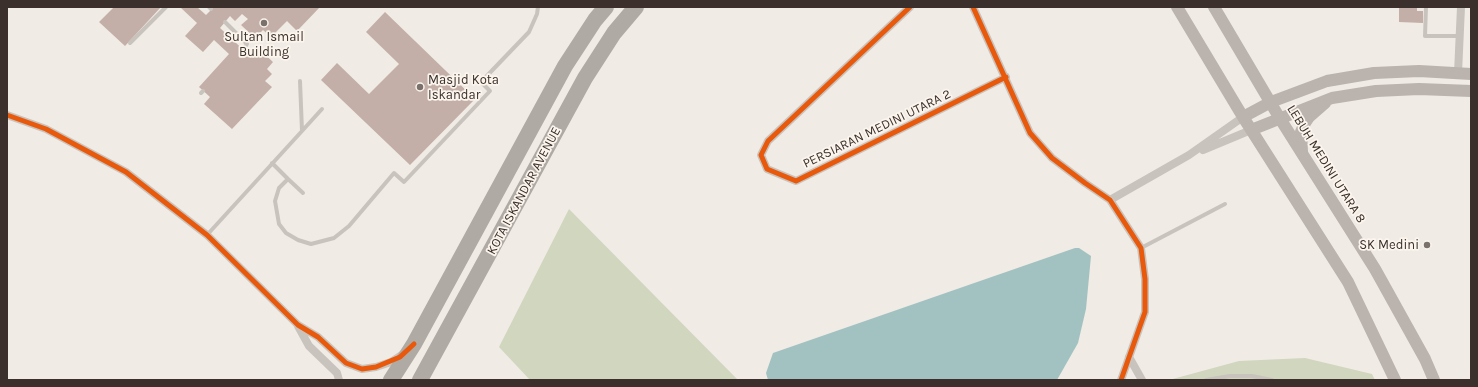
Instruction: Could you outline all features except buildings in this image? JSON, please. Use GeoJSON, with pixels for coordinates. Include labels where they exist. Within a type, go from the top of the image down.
{"type":"FeatureCollection","features":[{"type":"Feature","properties":{"kind":"highway","name":"KOTA ISKANDAR AVENUE"},"geometry":{"type":"LineString","coordinates":[[391,380],[414,344],[565,66],[596,13],[606,7]]}},
{"type":"Feature","properties":{"kind":"highway","name":"KOTA ISKANDAR AVENUE"},"geometry":{"type":"LineString","coordinates":[[420,380],[585,78],[614,34],[636,7]]}},
{"type":"Feature","properties":{"kind":"street","name":"PERSIARAN MEDINI UTARA 2"},"geometry":{"type":"LineString","coordinates":[[910,7],[768,141],[761,155],[767,170],[796,181],[1006,77]]}},
{"type":"Feature","properties":{"kind":"street"},"geometry":{"type":"LineString","coordinates":[[973,7],[1006,77],[1030,133],[1052,158],[1110,200],[1141,248],[1145,279],[1145,312],[1122,380]]}},
{"type":"Feature","properties":{"kind":"street"},"geometry":{"type":"LineString","coordinates":[[1178,7],[1243,117],[1348,282],[1395,380]]}},
{"type":"Feature","properties":{"kind":"street","name":"LEBUH MEDINI UTARA 8"},"geometry":{"type":"LineString","coordinates":[[1214,7],[1279,117],[1375,269],[1425,359],[1434,380]]}},
{"type":"Feature","properties":{"kind":"street"},"geometry":{"type":"LineString","coordinates":[[1458,73],[1461,7]]}},
{"type":"Feature","properties":{"kind":"street"},"geometry":{"type":"LineString","coordinates":[[1189,156],[1243,117],[1270,102],[1328,82],[1374,73],[1419,71],[1471,74]]}},
{"type":"Feature","properties":{"kind":"street"},"geometry":{"type":"LineString","coordinates":[[1110,200],[1189,156],[1279,117],[1332,98],[1376,90],[1419,89],[1471,91]]}},
{"type":"Feature","properties":{"kind":"street"},"geometry":{"type":"LineString","coordinates":[[1302,152],[1301,132],[1305,123],[1309,117],[1332,98]]}},
{"type":"Feature","properties":{"kind":"street"},"geometry":{"type":"LineString","coordinates":[[7,115],[46,129],[126,172],[207,235],[298,325],[318,337],[346,364],[362,368],[376,367],[392,362],[414,344]]}},
{"type":"Feature","properties":{"kind":"street"},"geometry":{"type":"LineString","coordinates":[[298,325],[309,346],[337,373],[339,380]]}},
{"type":"Feature","properties":{"kind":"street"},"geometry":{"type":"LineString","coordinates":[[1129,357],[1142,380]]}},
{"type":"Feature","properties":{"kind":"lane"},"geometry":{"type":"LineString","coordinates":[[130,43],[166,7]]}},
{"type":"Feature","properties":{"kind":"lane"},"geometry":{"type":"LineString","coordinates":[[288,179],[279,188],[275,201],[279,224],[286,233],[298,240],[311,244],[334,238],[349,226],[394,173],[404,182],[490,91],[481,82],[529,32],[537,14],[538,7]]}},
{"type":"Feature","properties":{"kind":"lane"},"geometry":{"type":"LineString","coordinates":[[1426,7],[1425,36],[1460,36]]}},
{"type":"Feature","properties":{"kind":"lane"},"geometry":{"type":"LineString","coordinates":[[225,22],[247,44],[243,50]]}},
{"type":"Feature","properties":{"kind":"lane"},"geometry":{"type":"LineString","coordinates":[[300,81],[302,131]]}},
{"type":"Feature","properties":{"kind":"lane"},"geometry":{"type":"LineString","coordinates":[[207,235],[322,109]]}},
{"type":"Feature","properties":{"kind":"lane"},"geometry":{"type":"LineString","coordinates":[[272,163],[303,193]]}},
{"type":"Feature","properties":{"kind":"lane"},"geometry":{"type":"LineString","coordinates":[[1141,248],[1225,204]]}},
{"type":"Feature","properties":{"kind":"lane"},"geometry":{"type":"LineString","coordinates":[[1206,380],[1230,376],[1252,376],[1272,380]]}},
{"type":"Feature","properties":{"kind":"green space"},"geometry":{"type":"Polygon","coordinates":[[[569,209],[738,380],[530,380],[499,347],[569,209]]]}},
{"type":"Feature","properties":{"kind":"green space"},"geometry":{"type":"Polygon","coordinates":[[[1305,358],[1372,374],[1375,380],[1169,380],[1239,361],[1305,358]]]}},
{"type":"Feature","properties":{"kind":"water"},"geometry":{"type":"Polygon","coordinates":[[[1075,248],[1079,248],[1091,256],[1086,309],[1078,343],[1057,380],[768,380],[766,373],[773,353],[1075,248]]]}},
{"type":"Feature","properties":{"kind":"cycle path"},"geometry":{"type":"LineString","coordinates":[[910,7],[768,141],[761,155],[767,169],[796,181],[1006,77]]}},
{"type":"Feature","properties":{"kind":"cycle path"},"geometry":{"type":"LineString","coordinates":[[973,7],[1030,133],[1052,158],[1110,200],[1141,248],[1145,279],[1145,312],[1121,380]]}},
{"type":"Feature","properties":{"kind":"cycle path"},"geometry":{"type":"LineString","coordinates":[[7,115],[46,129],[126,172],[207,235],[298,325],[318,337],[346,363],[362,369],[376,367],[400,357],[414,344]]}},
{"type":"Feature","properties":{"kind":"place","name":"Sultan Ismail Building"},"geometry":{"type":"Point","coordinates":[264,23]}},
{"type":"Feature","properties":{"kind":"place","name":"Masjid Kota Iskandar"},"geometry":{"type":"Point","coordinates":[420,87]}},
{"type":"Feature","properties":{"kind":"place","name":"SK Medini"},"geometry":{"type":"Point","coordinates":[1427,245]}}]}
